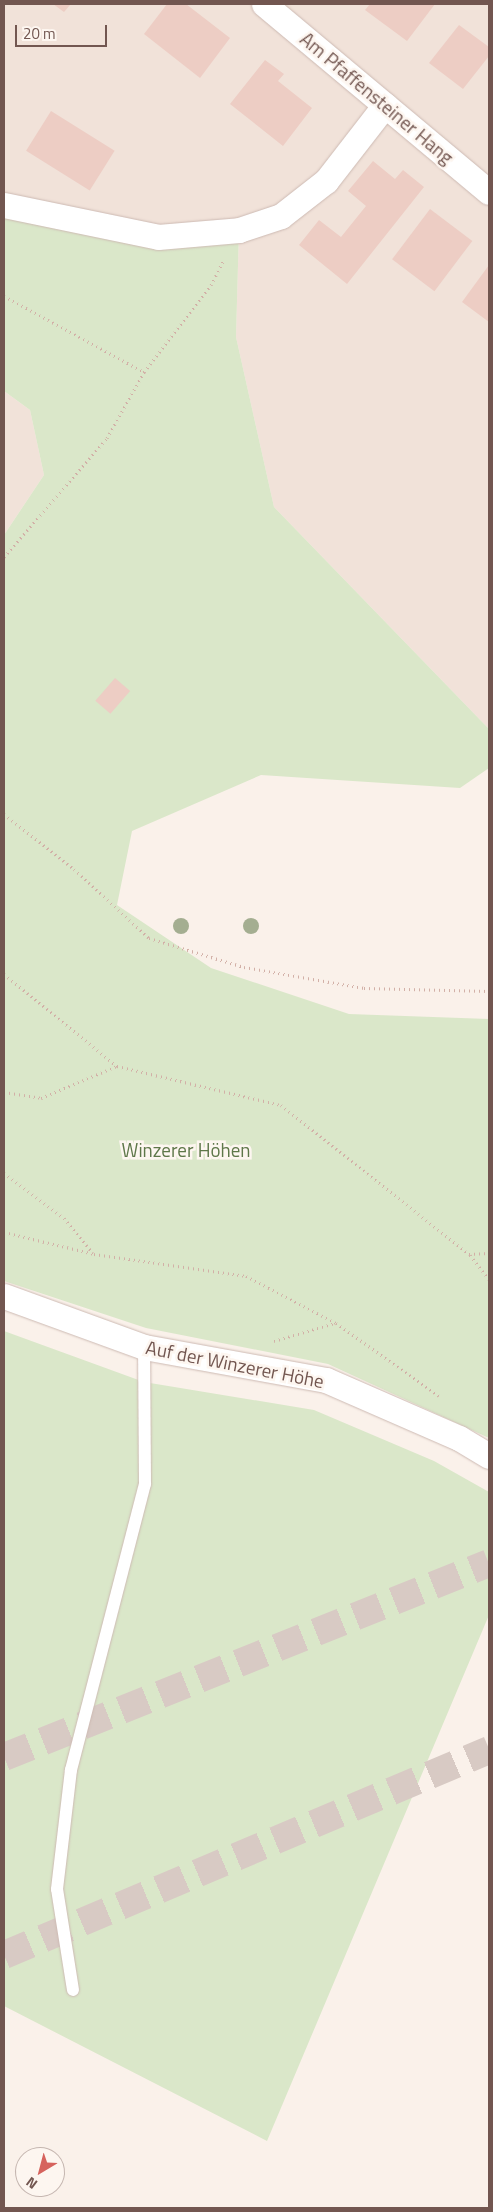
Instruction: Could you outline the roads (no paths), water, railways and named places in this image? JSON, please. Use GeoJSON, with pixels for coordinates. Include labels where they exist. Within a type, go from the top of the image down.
{"type":"FeatureCollection","features":[{"type":"Feature","properties":{"kind":"street","name":"Am Pfaffensteiner Hang"},"geometry":{"type":"LineString","coordinates":[[264,4],[489,192]]}},
{"type":"Feature","properties":{"kind":"street"},"geometry":{"type":"LineString","coordinates":[[4,205],[158,237],[239,230],[281,216],[326,181],[385,105]]}},
{"type":"Feature","properties":{"kind":"street","name":"Auf der Winzerer Höhe"},"geometry":{"type":"LineString","coordinates":[[4,1296],[144,1347],[237,1362],[326,1380],[459,1438],[489,1456]]}},
{"type":"Feature","properties":{"kind":"lane"},"geometry":{"type":"LineString","coordinates":[[73,1990],[57,1889],[71,1770],[145,1484],[144,1347]]}},
{"type":"Feature","properties":{"kind":"tunnel"},"geometry":{"type":"LineString","coordinates":[[4,1757],[489,1563]]}},
{"type":"Feature","properties":{"kind":"tunnel"},"geometry":{"type":"LineString","coordinates":[[4,1955],[489,1750]]}},
{"type":"Feature","properties":{"kind":"park label","name":"Winzerer Höhen"},"geometry":{"type":"Point","coordinates":[186,1150]}}]}
